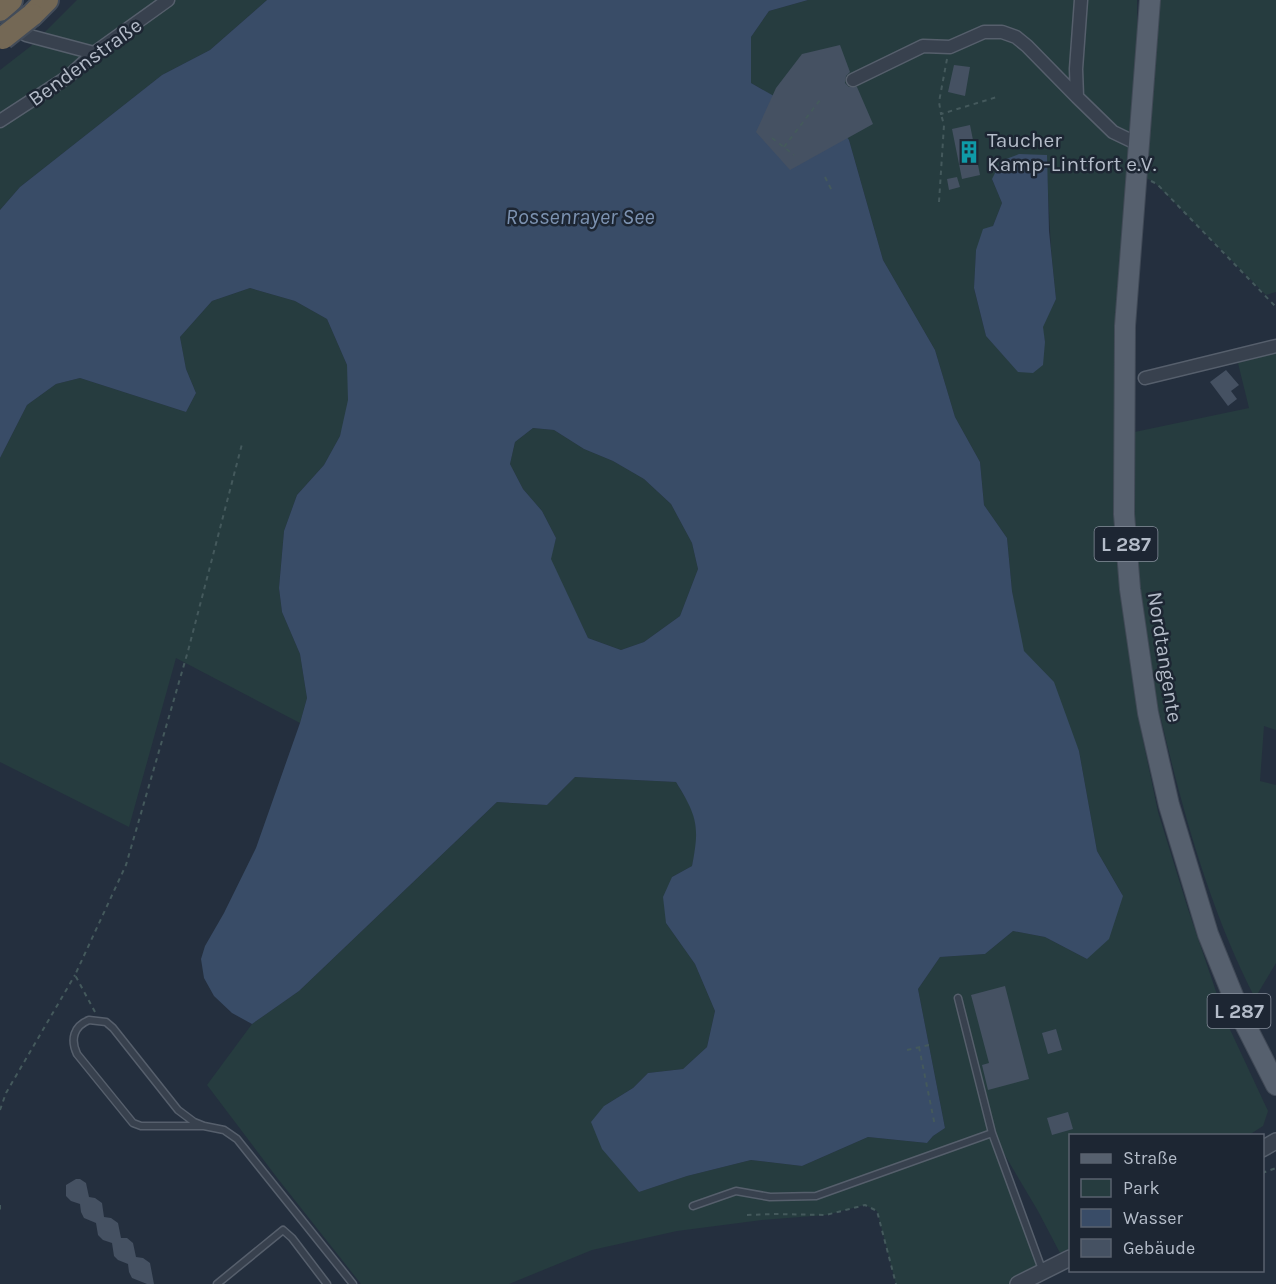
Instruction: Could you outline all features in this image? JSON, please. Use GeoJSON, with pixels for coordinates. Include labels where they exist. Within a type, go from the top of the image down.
{"type":"FeatureCollection","features":[{"type":"Feature","properties":{"kind":"highway"},"geometry":{"type":"LineString","coordinates":[[2,40],[35,17]]}},
{"type":"Feature","properties":{"kind":"main road","name":"Nordtangente"},"geometry":{"type":"LineString","coordinates":[[1150,0],[1125,326],[1124,514],[1130,590],[1148,713],[1169,805],[1208,934],[1242,1018],[1276,1085]]}},
{"type":"Feature","properties":{"kind":"street","name":"Bendenstraße"},"geometry":{"type":"LineString","coordinates":[[0,122],[69,76],[94,53],[168,0]]}},
{"type":"Feature","properties":{"kind":"street"},"geometry":{"type":"LineString","coordinates":[[1077,97],[1076,69],[1081,0]]}},
{"type":"Feature","properties":{"kind":"street"},"geometry":{"type":"LineString","coordinates":[[35,17],[94,53]]}},
{"type":"Feature","properties":{"kind":"street"},"geometry":{"type":"LineString","coordinates":[[853,80],[923,46],[950,47],[984,32],[1002,33],[1016,37],[1027,46],[1113,132],[1138,144]]}},
{"type":"Feature","properties":{"kind":"street"},"geometry":{"type":"LineString","coordinates":[[1145,378],[1276,346]]}},
{"type":"Feature","properties":{"kind":"street"},"geometry":{"type":"LineString","coordinates":[[1018,1284],[1069,1259]]}},
{"type":"Feature","properties":{"kind":"lane"},"geometry":{"type":"LineString","coordinates":[[958,998],[992,1133],[1043,1273]]}},
{"type":"Feature","properties":{"kind":"lane"},"geometry":{"type":"LineString","coordinates":[[204,1126],[141,1126],[133,1123],[77,1054],[73,1039],[77,1028],[89,1020],[106,1022],[178,1110],[194,1122],[224,1130],[237,1139],[352,1284]]}},
{"type":"Feature","properties":{"kind":"lane"},"geometry":{"type":"LineString","coordinates":[[693,1206],[736,1191],[770,1197],[816,1197],[992,1133]]}},
{"type":"Feature","properties":{"kind":"lane"},"geometry":{"type":"LineString","coordinates":[[217,1284],[283,1230],[292,1238],[327,1284]]}},
{"type":"Feature","properties":{"kind":"path"},"geometry":{"type":"LineString","coordinates":[[939,202],[944,125],[939,102],[950,47]]}},
{"type":"Feature","properties":{"kind":"path"},"geometry":{"type":"LineString","coordinates":[[941,114],[997,98]]}},
{"type":"Feature","properties":{"kind":"path"},"geometry":{"type":"LineString","coordinates":[[784,147],[820,100]]}},
{"type":"Feature","properties":{"kind":"path"},"geometry":{"type":"LineString","coordinates":[[772,138],[794,155]]}},
{"type":"Feature","properties":{"kind":"path"},"geometry":{"type":"LineString","coordinates":[[1135,174],[1157,184],[1276,307]]}},
{"type":"Feature","properties":{"kind":"path"},"geometry":{"type":"LineString","coordinates":[[825,177],[832,190]]}},
{"type":"Feature","properties":{"kind":"path"},"geometry":{"type":"LineString","coordinates":[[0,1110],[6,1093],[75,975],[122,874],[134,842],[188,651],[242,444]]}},
{"type":"Feature","properties":{"kind":"path"},"geometry":{"type":"LineString","coordinates":[[75,975],[99,1020]]}},
{"type":"Feature","properties":{"kind":"path"},"geometry":{"type":"LineString","coordinates":[[907,1050],[929,1045]]}},
{"type":"Feature","properties":{"kind":"path"},"geometry":{"type":"LineString","coordinates":[[918,1047],[935,1126]]}},
{"type":"Feature","properties":{"kind":"path"},"geometry":{"type":"LineString","coordinates":[[0,1205],[0,1214]]}},
{"type":"Feature","properties":{"kind":"path"},"geometry":{"type":"LineString","coordinates":[[747,1215],[826,1215],[866,1205],[877,1211],[896,1284]]}},
{"type":"Feature","properties":{"kind":"green space"},"geometry":{"type":"Polygon","coordinates":[[[77,0],[267,0],[210,50],[162,75],[20,187],[0,210],[0,70],[31,46],[77,0]]]}},
{"type":"Feature","properties":{"kind":"green space"},"geometry":{"type":"Polygon","coordinates":[[[808,0],[1137,0],[1138,117],[1149,0],[1276,0],[1276,292],[1266,295],[1154,182],[1134,172],[1125,434],[1249,408],[1238,363],[1276,353],[1276,730],[1264,726],[1260,781],[1276,785],[1276,963],[1255,998],[1224,929],[1199,859],[1160,715],[1148,713],[1131,600],[1138,716],[1158,812],[1226,1021],[1268,1111],[1263,1126],[1251,1134],[1069,1134],[1069,1248],[1060,1253],[994,1137],[1043,1273],[1018,1284],[896,1284],[877,1211],[865,1205],[826,1215],[762,1220],[677,1231],[592,1250],[509,1284],[361,1284],[207,1085],[252,1024],[299,991],[497,802],[547,805],[575,777],[676,782],[693,810],[698,838],[692,866],[672,877],[666,923],[695,964],[715,1011],[707,1047],[683,1069],[648,1073],[633,1088],[604,1106],[639,1192],[687,1176],[751,1160],[802,1166],[868,1137],[927,1143],[945,1128],[918,989],[940,957],[985,954],[1013,931],[1045,937],[1087,959],[1122,894],[1097,851],[1079,751],[1022,649],[1012,591],[1007,538],[984,505],[980,462],[955,417],[935,350],[883,260],[849,140],[751,83],[751,37],[769,11],[808,0]],[[1046,155],[992,179],[1002,203],[993,226],[976,250],[974,289],[986,336],[1018,371],[1045,342],[1042,327],[1056,299],[1046,155]]]}},
{"type":"Feature","properties":{"kind":"green space"},"geometry":{"type":"Polygon","coordinates":[[[250,288],[295,301],[327,319],[347,365],[353,396],[340,436],[324,465],[297,495],[284,531],[279,588],[282,612],[300,654],[307,698],[300,723],[176,658],[129,827],[0,762],[0,458],[27,405],[56,384],[80,378],[186,412],[196,393],[186,369],[180,337],[212,301],[250,288]]]}},
{"type":"Feature","properties":{"kind":"green space"},"geometry":{"type":"Polygon","coordinates":[[[533,428],[554,430],[584,449],[613,461],[644,479],[671,504],[692,543],[698,569],[680,616],[644,642],[621,650],[588,638],[550,559],[556,538],[542,511],[523,489],[510,464],[515,442],[533,428]]]}},
{"type":"Feature","properties":{"kind":"water","name":"Rossenrayer See"},"geometry":{"type":"Polygon","coordinates":[[[267,0],[808,0],[769,11],[751,37],[751,83],[788,104],[835,121],[849,140],[883,260],[935,350],[955,417],[980,462],[984,505],[1007,538],[1012,591],[1024,651],[1054,682],[1079,751],[1097,851],[1123,896],[1109,939],[1087,959],[1045,937],[1013,931],[985,954],[940,957],[918,989],[945,1128],[927,1143],[868,1137],[802,1166],[751,1160],[687,1176],[639,1192],[602,1149],[591,1122],[604,1106],[633,1088],[648,1073],[683,1069],[707,1047],[715,1011],[695,964],[666,923],[663,897],[672,877],[692,866],[696,841],[692,813],[676,782],[575,777],[547,805],[497,802],[299,991],[252,1024],[232,1013],[214,996],[204,978],[201,959],[205,946],[256,848],[307,698],[300,654],[282,612],[279,588],[284,531],[297,495],[324,465],[340,436],[348,400],[347,365],[327,319],[295,301],[250,288],[212,301],[180,337],[186,369],[196,393],[186,412],[80,378],[56,384],[27,405],[0,458],[0,210],[20,187],[162,75],[210,50],[267,0]],[[533,428],[515,442],[510,464],[523,489],[542,511],[556,538],[551,559],[588,638],[621,650],[644,642],[680,616],[698,569],[692,543],[671,504],[644,479],[613,461],[584,449],[554,430],[533,428]]]}},
{"type":"Feature","properties":{"kind":"water"},"geometry":{"type":"Polygon","coordinates":[[[1019,154],[1047,155],[1049,231],[1056,299],[1043,327],[1045,342],[1043,365],[1033,373],[1018,372],[986,336],[974,288],[976,250],[983,229],[993,226],[1002,203],[992,179],[1001,161],[1019,154]]]}},
{"type":"Feature","properties":{"kind":"building"},"geometry":{"type":"Polygon","coordinates":[[[840,45],[850,72],[846,76],[845,83],[849,87],[857,87],[873,124],[790,170],[756,132],[776,88],[802,54],[840,45]]]}},
{"type":"Feature","properties":{"kind":"building"},"geometry":{"type":"Polygon","coordinates":[[[954,65],[970,67],[965,96],[948,92],[954,65]]]}},
{"type":"Feature","properties":{"kind":"building","name":"Taucher Kamp-Lintfort e.V."},"geometry":{"type":"Polygon","coordinates":[[[970,125],[980,175],[962,179],[952,129],[970,125]]]}},
{"type":"Feature","properties":{"kind":"building"},"geometry":{"type":"Polygon","coordinates":[[[957,177],[960,187],[949,190],[947,179],[957,177]]]}},
{"type":"Feature","properties":{"kind":"building"},"geometry":{"type":"Polygon","coordinates":[[[1226,370],[1239,385],[1231,391],[1237,399],[1228,406],[1210,382],[1226,370]]]}},
{"type":"Feature","properties":{"kind":"building"},"geometry":{"type":"Polygon","coordinates":[[[1005,986],[1029,1079],[988,1090],[982,1065],[989,1063],[971,995],[1005,986]]]}},
{"type":"Feature","properties":{"kind":"building"},"geometry":{"type":"Polygon","coordinates":[[[1056,1029],[1062,1050],[1048,1054],[1042,1033],[1056,1029]]]}},
{"type":"Feature","properties":{"kind":"building"},"geometry":{"type":"Polygon","coordinates":[[[1068,1112],[1073,1129],[1052,1135],[1047,1118],[1068,1112]]]}},
{"type":"Feature","properties":{"kind":"building"},"geometry":{"type":"Polygon","coordinates":[[[76,1179],[86,1183],[89,1197],[102,1203],[104,1217],[111,1218],[118,1223],[121,1238],[127,1238],[133,1243],[136,1257],[143,1258],[150,1263],[154,1284],[147,1284],[132,1278],[128,1264],[114,1256],[112,1243],[103,1240],[98,1235],[96,1223],[84,1218],[80,1204],[71,1201],[66,1196],[66,1185],[76,1179]]]}},
{"type":"Feature","properties":{"kind":"place","name":"Taucher Kamp-Lintfort e.V."},"geometry":{"type":"Point","coordinates":[969,152]}}]}
